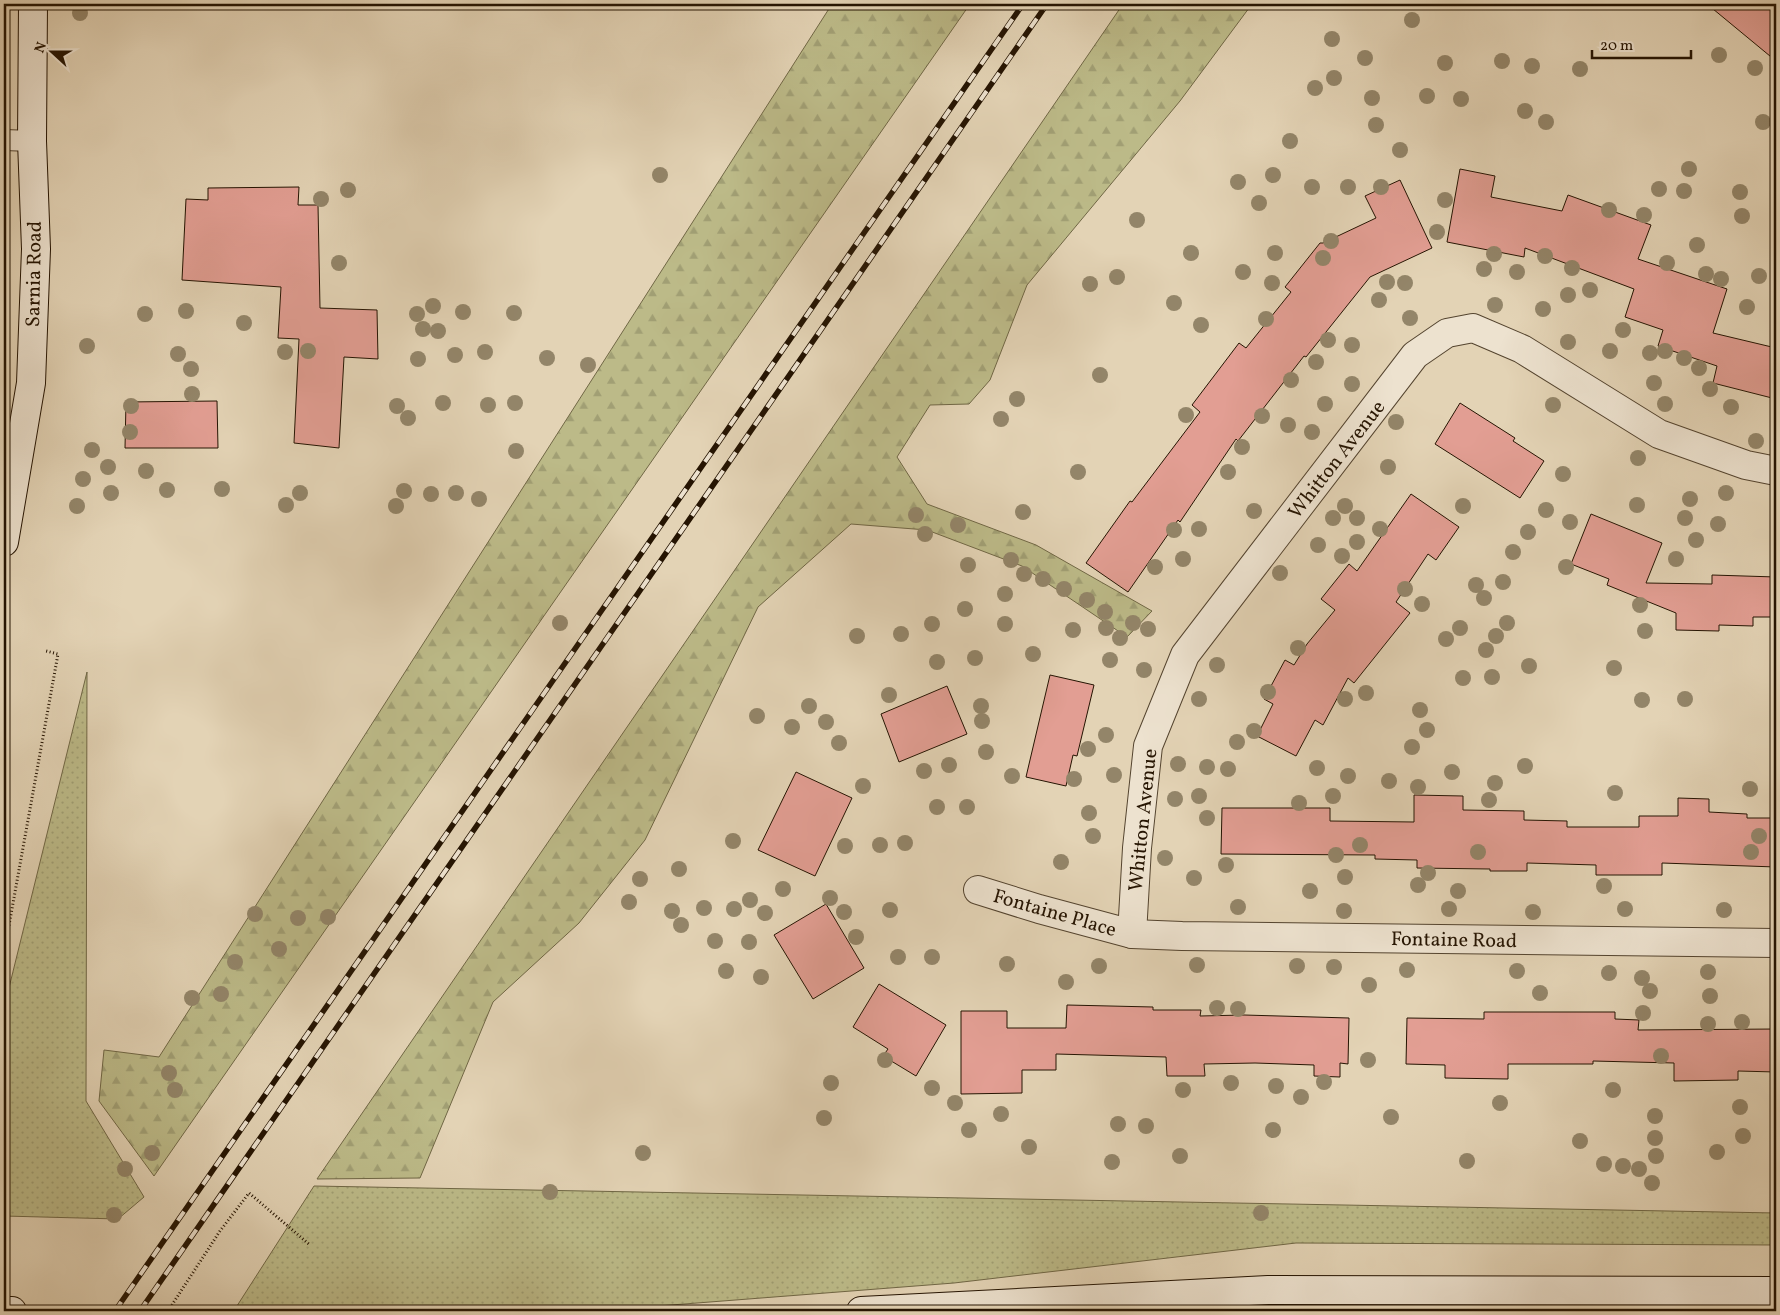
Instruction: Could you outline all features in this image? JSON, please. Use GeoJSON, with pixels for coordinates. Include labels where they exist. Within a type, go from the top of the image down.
{"type":"FeatureCollection","features":[{"type":"Feature","properties":{"kind":"street","name":"Sarnia Road"},"geometry":{"type":"LineString","coordinates":[[4,542],[31,383],[36,250],[32,141],[33,4]]}},
{"type":"Feature","properties":{"kind":"street","name":"Whitton Avenue"},"geometry":{"type":"LineString","coordinates":[[1132,934],[1137,848],[1148,746],[1185,655],[1415,355],[1447,333],[1474,328],[1522,349],[1659,434],[1746,465],[1776,471]]}},
{"type":"Feature","properties":{"kind":"street","name":"Fontaine Place"},"geometry":{"type":"LineString","coordinates":[[978,890],[1039,909],[1132,934]]}},
{"type":"Feature","properties":{"kind":"street","name":"Fontaine Road"},"geometry":{"type":"LineString","coordinates":[[1132,934],[1776,943]]}},
{"type":"Feature","properties":{"kind":"street"},"geometry":{"type":"LineString","coordinates":[[861,1311],[1268,1290],[1776,1292]]}},
{"type":"Feature","properties":{"kind":"street"},"geometry":{"type":"LineString","coordinates":[[4,1311],[12,1311]]}},
{"type":"Feature","properties":{"kind":"lane"},"geometry":{"type":"LineString","coordinates":[[4,140],[32,141]]}},
{"type":"Feature","properties":{"kind":"path"},"geometry":{"type":"LineString","coordinates":[[4,953],[58,654],[46,652]]}},
{"type":"Feature","properties":{"kind":"path"},"geometry":{"type":"LineString","coordinates":[[168,1311],[220,1231],[249,1194],[310,1246]]}},
{"type":"Feature","properties":{"kind":"green space"},"geometry":{"type":"Polygon","coordinates":[[[832,4],[970,4],[154,1176],[99,1101],[104,1050],[159,1057],[832,4]]]}},
{"type":"Feature","properties":{"kind":"green space"},"geometry":{"type":"Polygon","coordinates":[[[1123,4],[1252,4],[1180,101],[1027,285],[990,380],[969,404],[930,405],[897,457],[927,504],[1036,545],[1152,611],[1127,637],[1022,566],[927,530],[851,524],[758,607],[645,840],[579,923],[493,1002],[420,1178],[317,1179],[1123,4]]]}},
{"type":"Feature","properties":{"kind":"green space"},"geometry":{"type":"Polygon","coordinates":[[[87,672],[86,1101],[144,1197],[118,1219],[4,1216],[4,1008],[87,672]]]}},
{"type":"Feature","properties":{"kind":"green space"},"geometry":{"type":"Polygon","coordinates":[[[314,1186],[1776,1213],[1776,1245],[1296,1243],[954,1283],[620,1309],[235,1309],[314,1186]]]}},
{"type":"Feature","properties":{"kind":"building"},"geometry":{"type":"Polygon","coordinates":[[[1707,4],[1776,4],[1776,61],[1707,4]]]}},
{"type":"Feature","properties":{"kind":"building"},"geometry":{"type":"Polygon","coordinates":[[[1460,169],[1495,176],[1491,197],[1562,211],[1568,195],[1651,225],[1638,259],[1727,289],[1713,333],[1776,348],[1776,399],[1713,383],[1717,366],[1658,346],[1663,330],[1625,317],[1634,289],[1525,248],[1524,257],[1447,242],[1460,169]]]}},
{"type":"Feature","properties":{"kind":"building"},"geometry":{"type":"Polygon","coordinates":[[[1400,180],[1432,248],[1370,277],[1306,357],[1304,356],[1238,441],[1236,439],[1180,522],[1178,520],[1128,592],[1086,563],[1130,501],[1132,502],[1200,412],[1192,405],[1239,343],[1246,348],[1291,292],[1285,287],[1320,243],[1376,218],[1365,196],[1400,180]]]}},
{"type":"Feature","properties":{"kind":"building"},"geometry":{"type":"Polygon","coordinates":[[[299,187],[298,205],[318,205],[320,308],[377,310],[378,359],[344,357],[339,448],[294,443],[299,339],[278,338],[281,287],[182,280],[186,199],[208,200],[208,188],[299,187]]]}},
{"type":"Feature","properties":{"kind":"building"},"geometry":{"type":"Polygon","coordinates":[[[217,401],[218,448],[125,448],[126,402],[217,401]]]}},
{"type":"Feature","properties":{"kind":"building"},"geometry":{"type":"Polygon","coordinates":[[[1460,403],[1515,438],[1513,441],[1544,461],[1520,498],[1435,444],[1460,403]]]}},
{"type":"Feature","properties":{"kind":"building"},"geometry":{"type":"Polygon","coordinates":[[[1411,494],[1459,527],[1436,560],[1428,554],[1396,602],[1410,613],[1354,683],[1348,678],[1323,725],[1315,720],[1296,756],[1257,736],[1273,704],[1264,699],[1285,660],[1294,665],[1307,644],[1335,610],[1321,599],[1349,564],[1357,571],[1411,494]]]}},
{"type":"Feature","properties":{"kind":"building"},"geometry":{"type":"Polygon","coordinates":[[[1591,514],[1662,543],[1646,583],[1712,584],[1712,575],[1776,577],[1776,617],[1753,617],[1753,626],[1719,625],[1719,631],[1676,630],[1676,613],[1607,585],[1609,579],[1571,564],[1591,514]]]}},
{"type":"Feature","properties":{"kind":"building"},"geometry":{"type":"Polygon","coordinates":[[[1050,675],[1094,685],[1077,756],[1073,755],[1066,786],[1026,777],[1050,675]]]}},
{"type":"Feature","properties":{"kind":"building"},"geometry":{"type":"Polygon","coordinates":[[[947,686],[967,734],[899,762],[881,714],[947,686]]]}},
{"type":"Feature","properties":{"kind":"building"},"geometry":{"type":"Polygon","coordinates":[[[796,772],[852,798],[815,876],[758,850],[796,772]]]}},
{"type":"Feature","properties":{"kind":"building"},"geometry":{"type":"Polygon","coordinates":[[[1414,795],[1463,796],[1463,810],[1524,811],[1524,820],[1567,821],[1567,827],[1639,827],[1639,816],[1678,816],[1678,798],[1709,799],[1709,812],[1747,814],[1747,818],[1776,818],[1776,867],[1662,863],[1662,875],[1596,875],[1596,865],[1527,863],[1527,871],[1490,871],[1490,869],[1417,868],[1417,860],[1375,859],[1375,855],[1221,854],[1222,808],[1330,808],[1330,821],[1414,822],[1414,795]]]}},
{"type":"Feature","properties":{"kind":"building"},"geometry":{"type":"Polygon","coordinates":[[[826,904],[864,968],[813,999],[774,935],[826,904]]]}},
{"type":"Feature","properties":{"kind":"building"},"geometry":{"type":"Polygon","coordinates":[[[879,984],[946,1025],[916,1076],[883,1056],[888,1049],[853,1027],[879,984]]]}},
{"type":"Feature","properties":{"kind":"building"},"geometry":{"type":"Polygon","coordinates":[[[1067,1005],[1153,1007],[1153,1010],[1201,1010],[1200,1016],[1244,1015],[1349,1018],[1348,1064],[1340,1063],[1340,1077],[1314,1076],[1314,1065],[1255,1063],[1204,1064],[1205,1076],[1167,1076],[1166,1057],[1056,1054],[1056,1070],[1022,1070],[1022,1093],[961,1094],[961,1011],[1007,1011],[1007,1028],[1066,1028],[1067,1005]]]}},
{"type":"Feature","properties":{"kind":"building"},"geometry":{"type":"Polygon","coordinates":[[[1484,1012],[1615,1012],[1615,1019],[1639,1020],[1638,1030],[1776,1029],[1776,1072],[1738,1071],[1738,1080],[1674,1081],[1674,1063],[1593,1061],[1593,1064],[1508,1064],[1508,1079],[1445,1078],[1445,1065],[1406,1064],[1407,1018],[1484,1019],[1484,1012]]]}},
{"type":"Feature","properties":{"kind":"railway"},"geometry":{"type":"LineString","coordinates":[[115,1311],[1023,4]]}},
{"type":"Feature","properties":{"kind":"railway"},"geometry":{"type":"LineString","coordinates":[[140,1311],[1047,4]]}}]}
